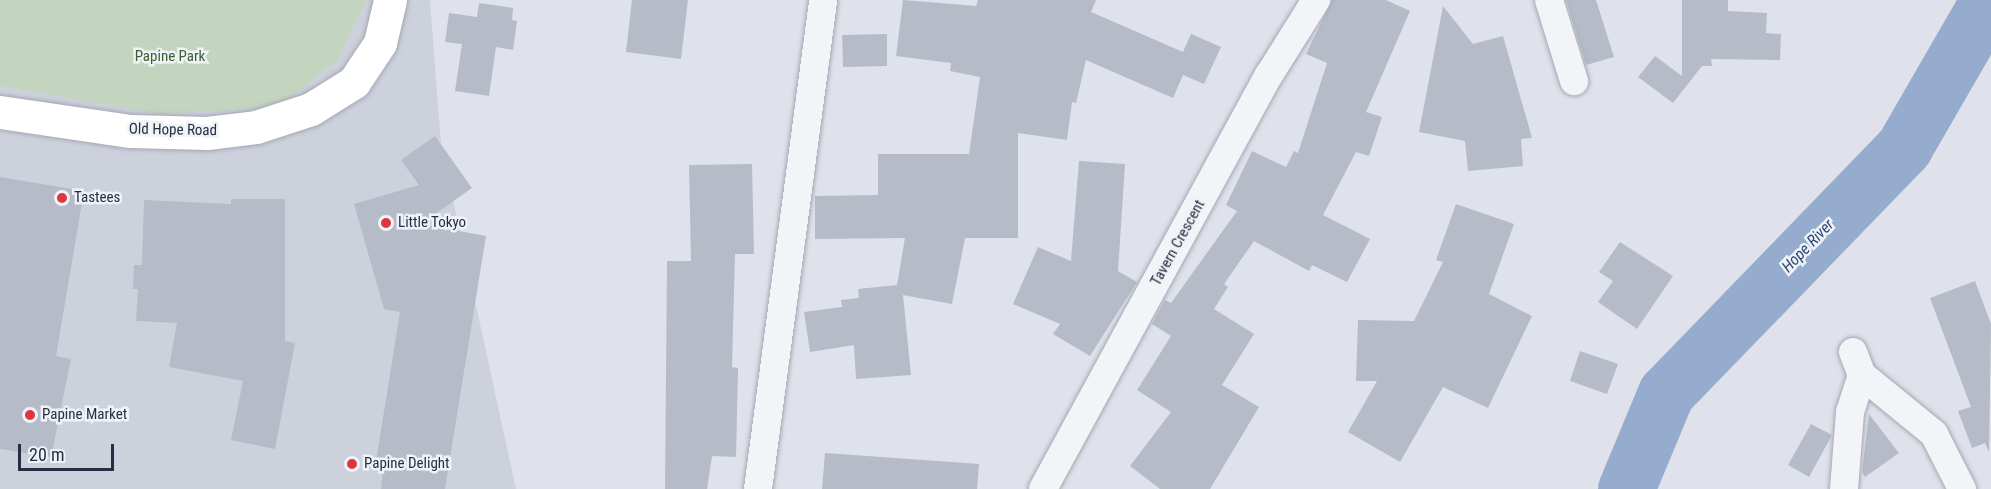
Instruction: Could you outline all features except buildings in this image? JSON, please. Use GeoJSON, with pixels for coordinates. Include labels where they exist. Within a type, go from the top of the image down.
{"type":"FeatureCollection","features":[{"type":"Feature","properties":{"kind":"main road","name":"Old Hope Road"},"geometry":{"type":"LineString","coordinates":[[0,112],[131,131],[207,133],[256,127],[311,109],[354,82],[380,43],[390,0]]}},
{"type":"Feature","properties":{"kind":"street"},"geometry":{"type":"LineString","coordinates":[[759,489],[823,0]]}},
{"type":"Feature","properties":{"kind":"street","name":"Tavern Crescent"},"geometry":{"type":"LineString","coordinates":[[1043,489],[1269,75],[1316,0]]}},
{"type":"Feature","properties":{"kind":"street"},"geometry":{"type":"LineString","coordinates":[[1549,0],[1574,81]]}},
{"type":"Feature","properties":{"kind":"street"},"geometry":{"type":"LineString","coordinates":[[1844,489],[1850,412],[1858,364],[1934,434],[1962,489]]}},
{"type":"Feature","properties":{"kind":"shaded area"},"geometry":{"type":"Polygon","coordinates":[[[0,0],[430,0],[441,145],[516,489],[0,489],[0,0]]]}},
{"type":"Feature","properties":{"kind":"green space","name":"Papine Park"},"geometry":{"type":"Polygon","coordinates":[[[0,0],[366,0],[338,59],[278,108],[159,114],[0,86],[0,0]]]}},
{"type":"Feature","properties":{"kind":"waterway","name":"Hope River"},"geometry":{"type":"LineString","coordinates":[[1626,489],[1666,393],[1904,147],[1989,0]]}},
{"type":"Feature","properties":{"kind":"place","name":"Tastees"},"geometry":{"type":"Point","coordinates":[62,198]}},
{"type":"Feature","properties":{"kind":"place","name":"Little Tokyo"},"geometry":{"type":"Point","coordinates":[386,223]}},
{"type":"Feature","properties":{"kind":"place","name":"Papine Market"},"geometry":{"type":"Point","coordinates":[30,415]}},
{"type":"Feature","properties":{"kind":"place","name":"Papine Delight"},"geometry":{"type":"Point","coordinates":[352,464]}}]}
